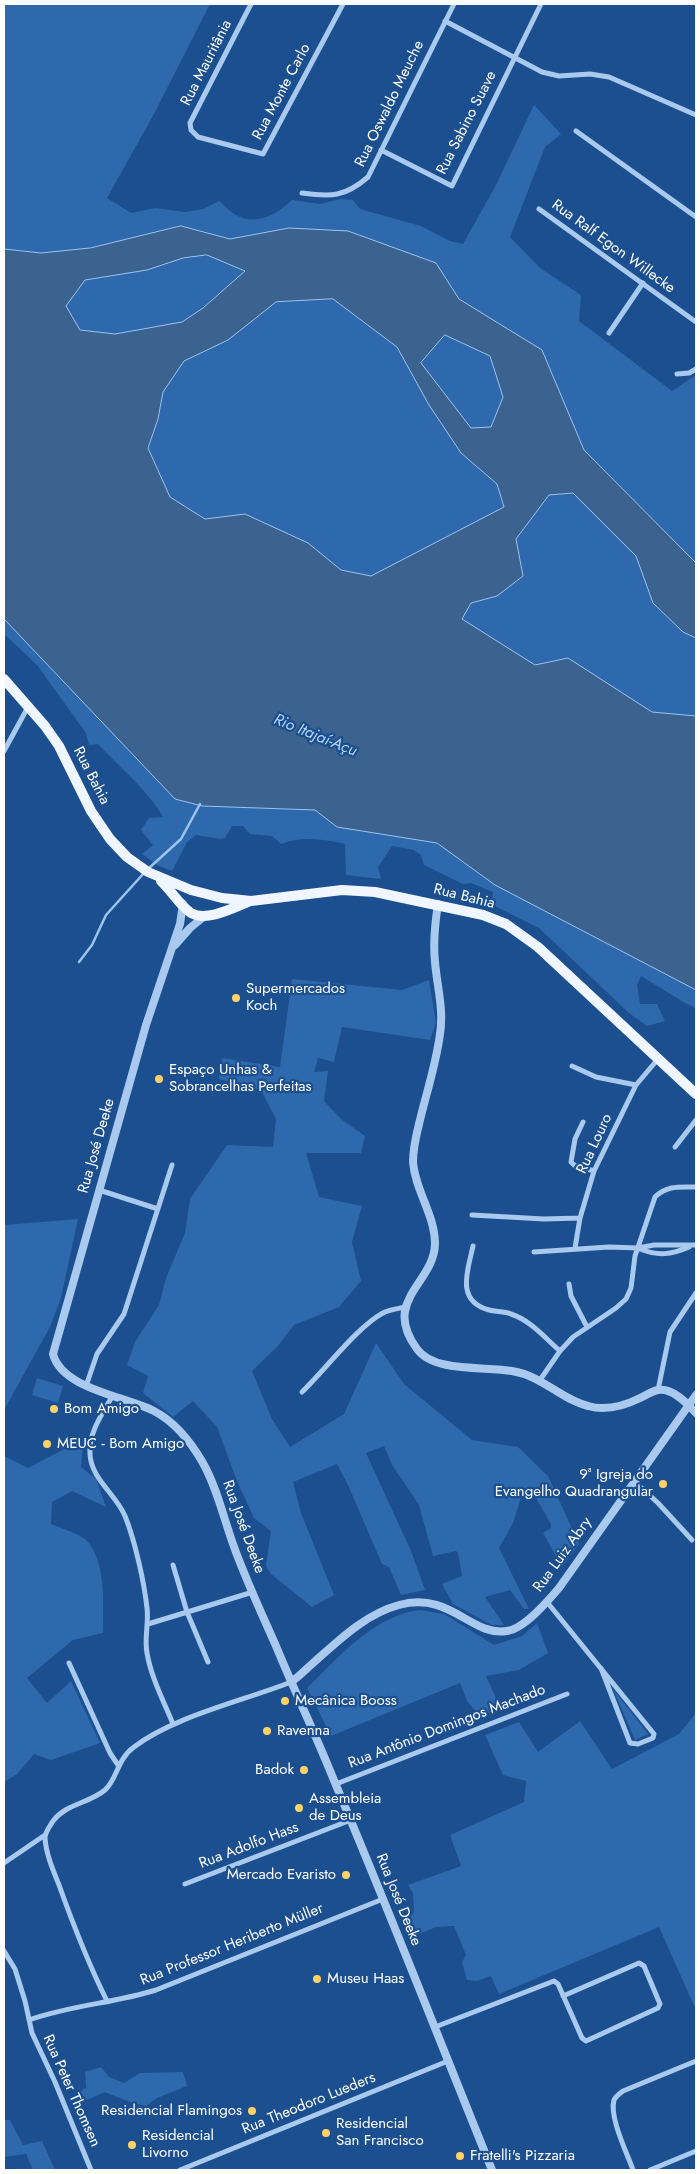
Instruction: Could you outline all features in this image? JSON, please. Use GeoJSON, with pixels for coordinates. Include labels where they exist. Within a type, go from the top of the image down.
{"type":"FeatureCollection","features":[{"type":"Feature","properties":{"kind":"main road","name":"Rua Bahia"},"geometry":{"type":"LineString","coordinates":[[4,679],[59,746],[100,825],[118,849],[148,872],[191,890],[211,896],[251,901]]}},
{"type":"Feature","properties":{"kind":"main road","name":"Rua Bahia"},"geometry":{"type":"LineString","coordinates":[[158,877],[192,914],[206,915],[251,901],[342,890],[375,892],[484,915],[506,924],[524,935],[696,1094]]}},
{"type":"Feature","properties":{"kind":"main road"},"geometry":{"type":"LineString","coordinates":[[183,904],[185,896],[191,890]]}},
{"type":"Feature","properties":{"kind":"main road"},"geometry":{"type":"LineString","coordinates":[[206,915],[213,903],[211,896]]}},
{"type":"Feature","properties":{"kind":"street","name":"Rua Mauritânia"},"geometry":{"type":"LineString","coordinates":[[194,134],[190,123],[251,4]]}},
{"type":"Feature","properties":{"kind":"street","name":"Rua Monte Carlo"},"geometry":{"type":"LineString","coordinates":[[194,134],[198,137],[264,154],[343,4]]}},
{"type":"Feature","properties":{"kind":"street","name":"Rua Oswaldo Meuche"},"geometry":{"type":"LineString","coordinates":[[302,193],[326,196],[354,189],[368,177],[454,4]]}},
{"type":"Feature","properties":{"kind":"street","name":"Rua Sabino Suave"},"geometry":{"type":"LineString","coordinates":[[382,150],[452,186],[541,4]]}},
{"type":"Feature","properties":{"kind":"street"},"geometry":{"type":"LineString","coordinates":[[445,21],[542,72],[559,76],[590,74],[609,77],[696,115]]}},
{"type":"Feature","properties":{"kind":"street"},"geometry":{"type":"LineString","coordinates":[[576,131],[696,217]]}},
{"type":"Feature","properties":{"kind":"street","name":"Rua Ralf Egon Willecke"},"geometry":{"type":"LineString","coordinates":[[539,209],[696,322]]}},
{"type":"Feature","properties":{"kind":"street"},"geometry":{"type":"LineString","coordinates":[[609,333],[643,284]]}},
{"type":"Feature","properties":{"kind":"street"},"geometry":{"type":"LineString","coordinates":[[677,374],[689,372],[696,368]]}},
{"type":"Feature","properties":{"kind":"street"},"geometry":{"type":"LineString","coordinates":[[4,750],[28,707]]}},
{"type":"Feature","properties":{"kind":"street","name":"Rua José Deeke"},"geometry":{"type":"LineString","coordinates":[[183,904],[180,924],[146,1025],[52,1354],[56,1364],[62,1371],[86,1386],[135,1402],[162,1416],[182,1434],[193,1448],[212,1481],[239,1561],[351,1820],[492,2170]]}},
{"type":"Feature","properties":{"kind":"street"},"geometry":{"type":"LineString","coordinates":[[438,904],[434,954],[441,1008],[440,1034],[415,1142],[413,1163],[434,1232],[435,1246],[432,1258],[405,1307],[405,1321],[410,1337],[422,1355],[446,1365],[513,1371],[540,1380],[572,1400],[597,1409],[632,1402],[658,1390],[677,1396],[696,1412]]}},
{"type":"Feature","properties":{"kind":"street","name":"Rua José Deeke"},"geometry":{"type":"LineString","coordinates":[[172,949],[190,928],[206,915]]}},
{"type":"Feature","properties":{"kind":"street","name":"Rua Louro"},"geometry":{"type":"LineString","coordinates":[[575,1248],[580,1218],[594,1170],[636,1085],[658,1059]]}},
{"type":"Feature","properties":{"kind":"street"},"geometry":{"type":"LineString","coordinates":[[572,1066],[596,1077],[636,1085]]}},
{"type":"Feature","properties":{"kind":"street"},"geometry":{"type":"LineString","coordinates":[[675,1147],[696,1120]]}},
{"type":"Feature","properties":{"kind":"street"},"geometry":{"type":"LineString","coordinates":[[583,1122],[575,1139],[571,1162],[574,1165],[594,1170]]}},
{"type":"Feature","properties":{"kind":"street"},"geometry":{"type":"LineString","coordinates":[[86,1386],[97,1354],[124,1314],[172,1165]]}},
{"type":"Feature","properties":{"kind":"street"},"geometry":{"type":"LineString","coordinates":[[540,1380],[560,1351],[587,1327],[626,1299],[631,1288],[638,1248],[655,1197],[662,1190],[670,1187],[696,1187]]}},
{"type":"Feature","properties":{"kind":"street"},"geometry":{"type":"LineString","coordinates":[[99,1190],[158,1209]]}},
{"type":"Feature","properties":{"kind":"street"},"geometry":{"type":"LineString","coordinates":[[472,1215],[544,1219],[580,1218]]}},
{"type":"Feature","properties":{"kind":"street"},"geometry":{"type":"LineString","coordinates":[[534,1252],[575,1248],[638,1248],[654,1245],[694,1246]]}},
{"type":"Feature","properties":{"kind":"street"},"geometry":{"type":"LineString","coordinates":[[473,1246],[465,1281],[467,1294],[472,1301],[487,1310],[510,1313],[523,1319],[560,1351]]}},
{"type":"Feature","properties":{"kind":"street"},"geometry":{"type":"LineString","coordinates":[[638,1248],[653,1254],[672,1254],[694,1246]]}},
{"type":"Feature","properties":{"kind":"street"},"geometry":{"type":"LineString","coordinates":[[569,1284],[571,1296],[587,1327]]}},
{"type":"Feature","properties":{"kind":"street"},"geometry":{"type":"LineString","coordinates":[[658,1390],[670,1332],[696,1293]]}},
{"type":"Feature","properties":{"kind":"street"},"geometry":{"type":"LineString","coordinates":[[302,1392],[380,1314],[405,1307]]}},
{"type":"Feature","properties":{"kind":"street"},"geometry":{"type":"LineString","coordinates":[[113,1395],[93,1433],[89,1452],[90,1462],[95,1473],[116,1500],[125,1517],[146,1600],[148,1624],[145,1639],[147,1655],[173,1724]]}},
{"type":"Feature","properties":{"kind":"street","name":"Rua Luiz Abry"},"geometry":{"type":"LineString","coordinates":[[291,1682],[360,1624],[390,1608],[415,1602],[434,1603],[487,1629],[508,1631],[523,1623],[547,1602],[562,1583],[696,1395]]}},
{"type":"Feature","properties":{"kind":"street"},"geometry":{"type":"LineString","coordinates":[[634,1481],[658,1503],[692,1540]]}},
{"type":"Feature","properties":{"kind":"street"},"geometry":{"type":"LineString","coordinates":[[173,1565],[187,1612],[208,1662]]}},
{"type":"Feature","properties":{"kind":"street"},"geometry":{"type":"LineString","coordinates":[[148,1624],[253,1592]]}},
{"type":"Feature","properties":{"kind":"street"},"geometry":{"type":"LineString","coordinates":[[547,1602],[601,1668],[654,1734],[653,1738],[638,1744],[630,1743],[601,1668]]}},
{"type":"Feature","properties":{"kind":"street"},"geometry":{"type":"LineString","coordinates":[[69,1663],[110,1753],[118,1766]]}},
{"type":"Feature","properties":{"kind":"street"},"geometry":{"type":"LineString","coordinates":[[4,1863],[45,1835],[54,1820],[70,1806],[92,1798],[106,1790],[118,1766],[134,1746],[173,1724],[291,1682]]}},
{"type":"Feature","properties":{"kind":"street","name":"Rua Antônio Domingos Machado"},"geometry":{"type":"LineString","coordinates":[[336,1784],[567,1694]]}},
{"type":"Feature","properties":{"kind":"street","name":"Rua Adolfo Hass"},"geometry":{"type":"LineString","coordinates":[[184,1884],[351,1820]]}},
{"type":"Feature","properties":{"kind":"street"},"geometry":{"type":"LineString","coordinates":[[45,1835],[47,1853],[67,1909],[107,2001]]}},
{"type":"Feature","properties":{"kind":"street","name":"Rua Professor Heriberto Müller"},"geometry":{"type":"LineString","coordinates":[[29,2020],[71,2007],[135,1997],[156,1990],[383,1899]]}},
{"type":"Feature","properties":{"kind":"street","name":"Rua Peter Thomsen"},"geometry":{"type":"LineString","coordinates":[[4,1951],[15,1969],[36,2044],[55,2082],[91,2170]]}},
{"type":"Feature","properties":{"kind":"street"},"geometry":{"type":"LineString","coordinates":[[434,2027],[554,1981],[582,2038],[586,2041],[658,2008],[660,2004],[644,1966],[639,1963],[563,1996]]}},
{"type":"Feature","properties":{"kind":"street","name":"Rua Theodoro Lueders"},"geometry":{"type":"LineString","coordinates":[[180,2170],[448,2061]]}},
{"type":"Feature","properties":{"kind":"street"},"geometry":{"type":"LineString","coordinates":[[633,2170],[614,2115],[614,2100],[623,2091],[696,2061]]}},
{"type":"Feature","properties":{"kind":"street"},"geometry":{"type":"LineString","coordinates":[[650,2170],[696,2151]]}},
{"type":"Feature","properties":{"kind":"shaded area"},"geometry":{"type":"Polygon","coordinates":[[[4,4],[210,4],[154,114],[107,198],[131,213],[155,208],[185,212],[203,209],[219,201],[235,215],[253,220],[267,217],[292,200],[320,204],[340,199],[353,200],[360,209],[421,226],[450,241],[463,244],[495,187],[534,105],[561,134],[545,147],[510,237],[540,268],[581,295],[579,321],[672,391],[696,375],[696,563],[584,450],[542,350],[459,299],[436,263],[290,228],[230,239],[181,226],[90,248],[41,253],[4,249],[4,4]]]}},
{"type":"Feature","properties":{"kind":"shaded area"},"geometry":{"type":"Polygon","coordinates":[[[207,255],[245,271],[202,308],[182,322],[115,334],[80,330],[65,306],[85,280],[147,270],[183,258],[207,255]]]}},
{"type":"Feature","properties":{"kind":"shaded area"},"geometry":{"type":"Polygon","coordinates":[[[333,299],[397,347],[429,405],[461,453],[497,484],[504,508],[371,576],[341,570],[308,543],[245,514],[205,519],[170,497],[148,448],[158,419],[163,392],[184,361],[228,340],[276,302],[333,299]]]}},
{"type":"Feature","properties":{"kind":"shaded area"},"geometry":{"type":"Polygon","coordinates":[[[445,335],[490,356],[503,397],[491,427],[471,429],[421,363],[445,335]]]}},
{"type":"Feature","properties":{"kind":"shaded area"},"geometry":{"type":"Polygon","coordinates":[[[573,493],[636,556],[654,603],[683,632],[696,638],[696,716],[652,712],[568,658],[535,665],[462,619],[471,603],[497,596],[523,576],[516,539],[549,495],[573,493]]]}},
{"type":"Feature","properties":{"kind":"shaded area"},"geometry":{"type":"Polygon","coordinates":[[[4,619],[175,799],[202,806],[315,810],[337,827],[437,843],[495,885],[696,990],[696,1008],[641,976],[637,985],[640,1004],[657,1004],[665,1021],[647,1026],[629,1013],[539,928],[491,904],[493,892],[471,883],[463,884],[424,865],[421,855],[414,850],[392,846],[378,867],[381,879],[346,875],[345,844],[313,839],[288,841],[281,844],[272,836],[250,834],[243,826],[232,826],[225,838],[220,839],[196,835],[187,842],[172,871],[157,865],[142,854],[153,845],[141,830],[149,818],[163,817],[157,807],[98,744],[89,745],[86,733],[37,665],[4,634],[4,619]]]}},
{"type":"Feature","properties":{"kind":"shaded area"},"geometry":{"type":"Polygon","coordinates":[[[292,979],[402,990],[429,980],[436,1023],[430,1040],[342,1027],[334,1062],[318,1058],[314,1072],[328,1071],[324,1101],[341,1119],[365,1136],[361,1153],[306,1153],[319,1197],[362,1206],[352,1242],[361,1281],[339,1307],[294,1325],[278,1346],[252,1371],[272,1419],[290,1447],[344,1414],[376,1343],[404,1384],[472,1440],[518,1447],[548,1476],[579,1544],[562,1567],[543,1533],[551,1528],[551,1524],[536,1498],[523,1491],[513,1523],[499,1548],[529,1609],[524,1609],[510,1590],[485,1597],[504,1625],[492,1625],[453,1604],[442,1584],[462,1576],[458,1553],[456,1551],[433,1556],[419,1505],[392,1465],[384,1446],[366,1453],[411,1551],[425,1590],[401,1595],[389,1567],[382,1564],[337,1464],[293,1482],[301,1513],[334,1595],[312,1607],[271,1574],[266,1566],[271,1531],[254,1518],[237,1481],[217,1427],[193,1401],[173,1417],[143,1393],[148,1376],[127,1365],[135,1342],[159,1305],[166,1278],[185,1233],[190,1199],[227,1145],[273,1147],[276,1119],[261,1090],[219,1079],[222,1058],[280,1067],[292,979]]]}},
{"type":"Feature","properties":{"kind":"shaded area"},"geometry":{"type":"Polygon","coordinates":[[[78,1219],[61,1298],[50,1327],[4,1410],[4,1225],[78,1219]]]}},
{"type":"Feature","properties":{"kind":"shaded area"},"geometry":{"type":"Polygon","coordinates":[[[37,1378],[63,1386],[58,1403],[32,1395],[37,1378]]]}},
{"type":"Feature","properties":{"kind":"shaded area"},"geometry":{"type":"Polygon","coordinates":[[[72,1445],[83,1445],[81,1467],[96,1479],[106,1507],[72,1491],[52,1502],[51,1524],[75,1533],[86,1540],[93,1549],[101,1572],[103,1633],[73,1640],[27,1678],[47,1703],[71,1681],[100,1743],[51,1760],[34,1754],[17,1774],[4,1782],[4,1456],[28,1468],[72,1445]]]}},
{"type":"Feature","properties":{"kind":"shaded area"},"geometry":{"type":"Polygon","coordinates":[[[420,1610],[444,1614],[494,1645],[522,1636],[537,1623],[548,1653],[519,1670],[486,1676],[500,1707],[481,1717],[467,1701],[460,1683],[331,1736],[307,1688],[344,1651],[372,1629],[387,1620],[420,1610]]]}},
{"type":"Feature","properties":{"kind":"shaded area"},"geometry":{"type":"Polygon","coordinates":[[[613,1689],[648,1734],[635,1740],[613,1689]]]}},
{"type":"Feature","properties":{"kind":"shaded area"},"geometry":{"type":"Polygon","coordinates":[[[696,1713],[696,2010],[659,1927],[499,1994],[491,1976],[477,1981],[467,1980],[462,1962],[466,1955],[454,1926],[436,1927],[417,1935],[410,1932],[406,1923],[414,1912],[413,1893],[408,1885],[461,1866],[450,1835],[524,1802],[526,1781],[503,1775],[485,1735],[519,1722],[538,1752],[580,1721],[612,1769],[679,1734],[696,1713]]]}},
{"type":"Feature","properties":{"kind":"shaded area"},"geometry":{"type":"Polygon","coordinates":[[[101,2067],[109,2077],[124,2083],[140,2073],[183,2072],[187,2086],[157,2098],[146,2106],[132,2103],[105,2092],[75,2105],[70,2097],[86,2088],[85,2072],[101,2067]]]}},
{"type":"Feature","properties":{"kind":"shaded area"},"geometry":{"type":"Polygon","coordinates":[[[4,2120],[10,2120],[23,2145],[42,2141],[55,2170],[33,2170],[26,2154],[4,2157],[4,2120]]]}},
{"type":"Feature","properties":{"kind":"water","name":"Rio Itajaí-Açu"},"geometry":{"type":"Polygon","coordinates":[[[181,226],[230,239],[289,228],[348,231],[436,263],[459,299],[542,350],[584,450],[696,563],[696,638],[683,632],[653,603],[636,556],[573,493],[549,495],[516,539],[523,576],[497,596],[471,603],[462,619],[535,665],[568,658],[652,712],[696,716],[696,990],[495,885],[437,843],[337,827],[315,810],[202,806],[175,799],[4,619],[4,249],[41,253],[90,248],[181,226]],[[207,255],[183,258],[147,270],[85,280],[66,306],[80,330],[115,334],[182,322],[203,308],[245,271],[207,255]],[[333,299],[276,302],[228,340],[184,361],[163,392],[158,419],[148,448],[170,497],[205,519],[245,514],[308,543],[341,570],[371,576],[504,507],[497,484],[461,453],[429,405],[397,347],[333,299]],[[445,335],[421,363],[471,428],[491,427],[503,397],[490,356],[445,335]]]}},
{"type":"Feature","properties":{"kind":"waterway"},"geometry":{"type":"LineString","coordinates":[[148,869],[181,839],[200,804]]}},
{"type":"Feature","properties":{"kind":"waterway"},"geometry":{"type":"LineString","coordinates":[[79,962],[92,945],[106,915],[144,873]]}},
{"type":"Feature","properties":{"kind":"place","name":"Supermercados Koch"},"geometry":{"type":"Point","coordinates":[236,998]}},
{"type":"Feature","properties":{"kind":"place","name":"Espaço Unhas & Sobrancelhas Perfeitas"},"geometry":{"type":"Point","coordinates":[159,1079]}},
{"type":"Feature","properties":{"kind":"place","name":"Bom Amigo"},"geometry":{"type":"Point","coordinates":[54,1409]}},
{"type":"Feature","properties":{"kind":"place","name":"MEUC - Bom Amigo"},"geometry":{"type":"Point","coordinates":[47,1444]}},
{"type":"Feature","properties":{"kind":"place","name":"9ª Igreja do Evangelho Quadrangular"},"geometry":{"type":"Point","coordinates":[663,1484]}},
{"type":"Feature","properties":{"kind":"place","name":"Mecânica Booss"},"geometry":{"type":"Point","coordinates":[285,1701]}},
{"type":"Feature","properties":{"kind":"place","name":"Ravenna"},"geometry":{"type":"Point","coordinates":[267,1731]}},
{"type":"Feature","properties":{"kind":"place","name":"Badok"},"geometry":{"type":"Point","coordinates":[304,1770]}},
{"type":"Feature","properties":{"kind":"place","name":"Assembleia de Deus"},"geometry":{"type":"Point","coordinates":[299,1808]}},
{"type":"Feature","properties":{"kind":"place","name":"Mercado Evaristo"},"geometry":{"type":"Point","coordinates":[346,1875]}},
{"type":"Feature","properties":{"kind":"place","name":"Museu Haas"},"geometry":{"type":"Point","coordinates":[317,1979]}},
{"type":"Feature","properties":{"kind":"place","name":"Residencial Flamingos"},"geometry":{"type":"Point","coordinates":[252,2111]}},
{"type":"Feature","properties":{"kind":"place","name":"Residencial San Francisco"},"geometry":{"type":"Point","coordinates":[326,2133]}},
{"type":"Feature","properties":{"kind":"place","name":"Residencial Livorno"},"geometry":{"type":"Point","coordinates":[132,2145]}},
{"type":"Feature","properties":{"kind":"place","name":"Fratelli's Pizzaria"},"geometry":{"type":"Point","coordinates":[460,2156]}}]}
